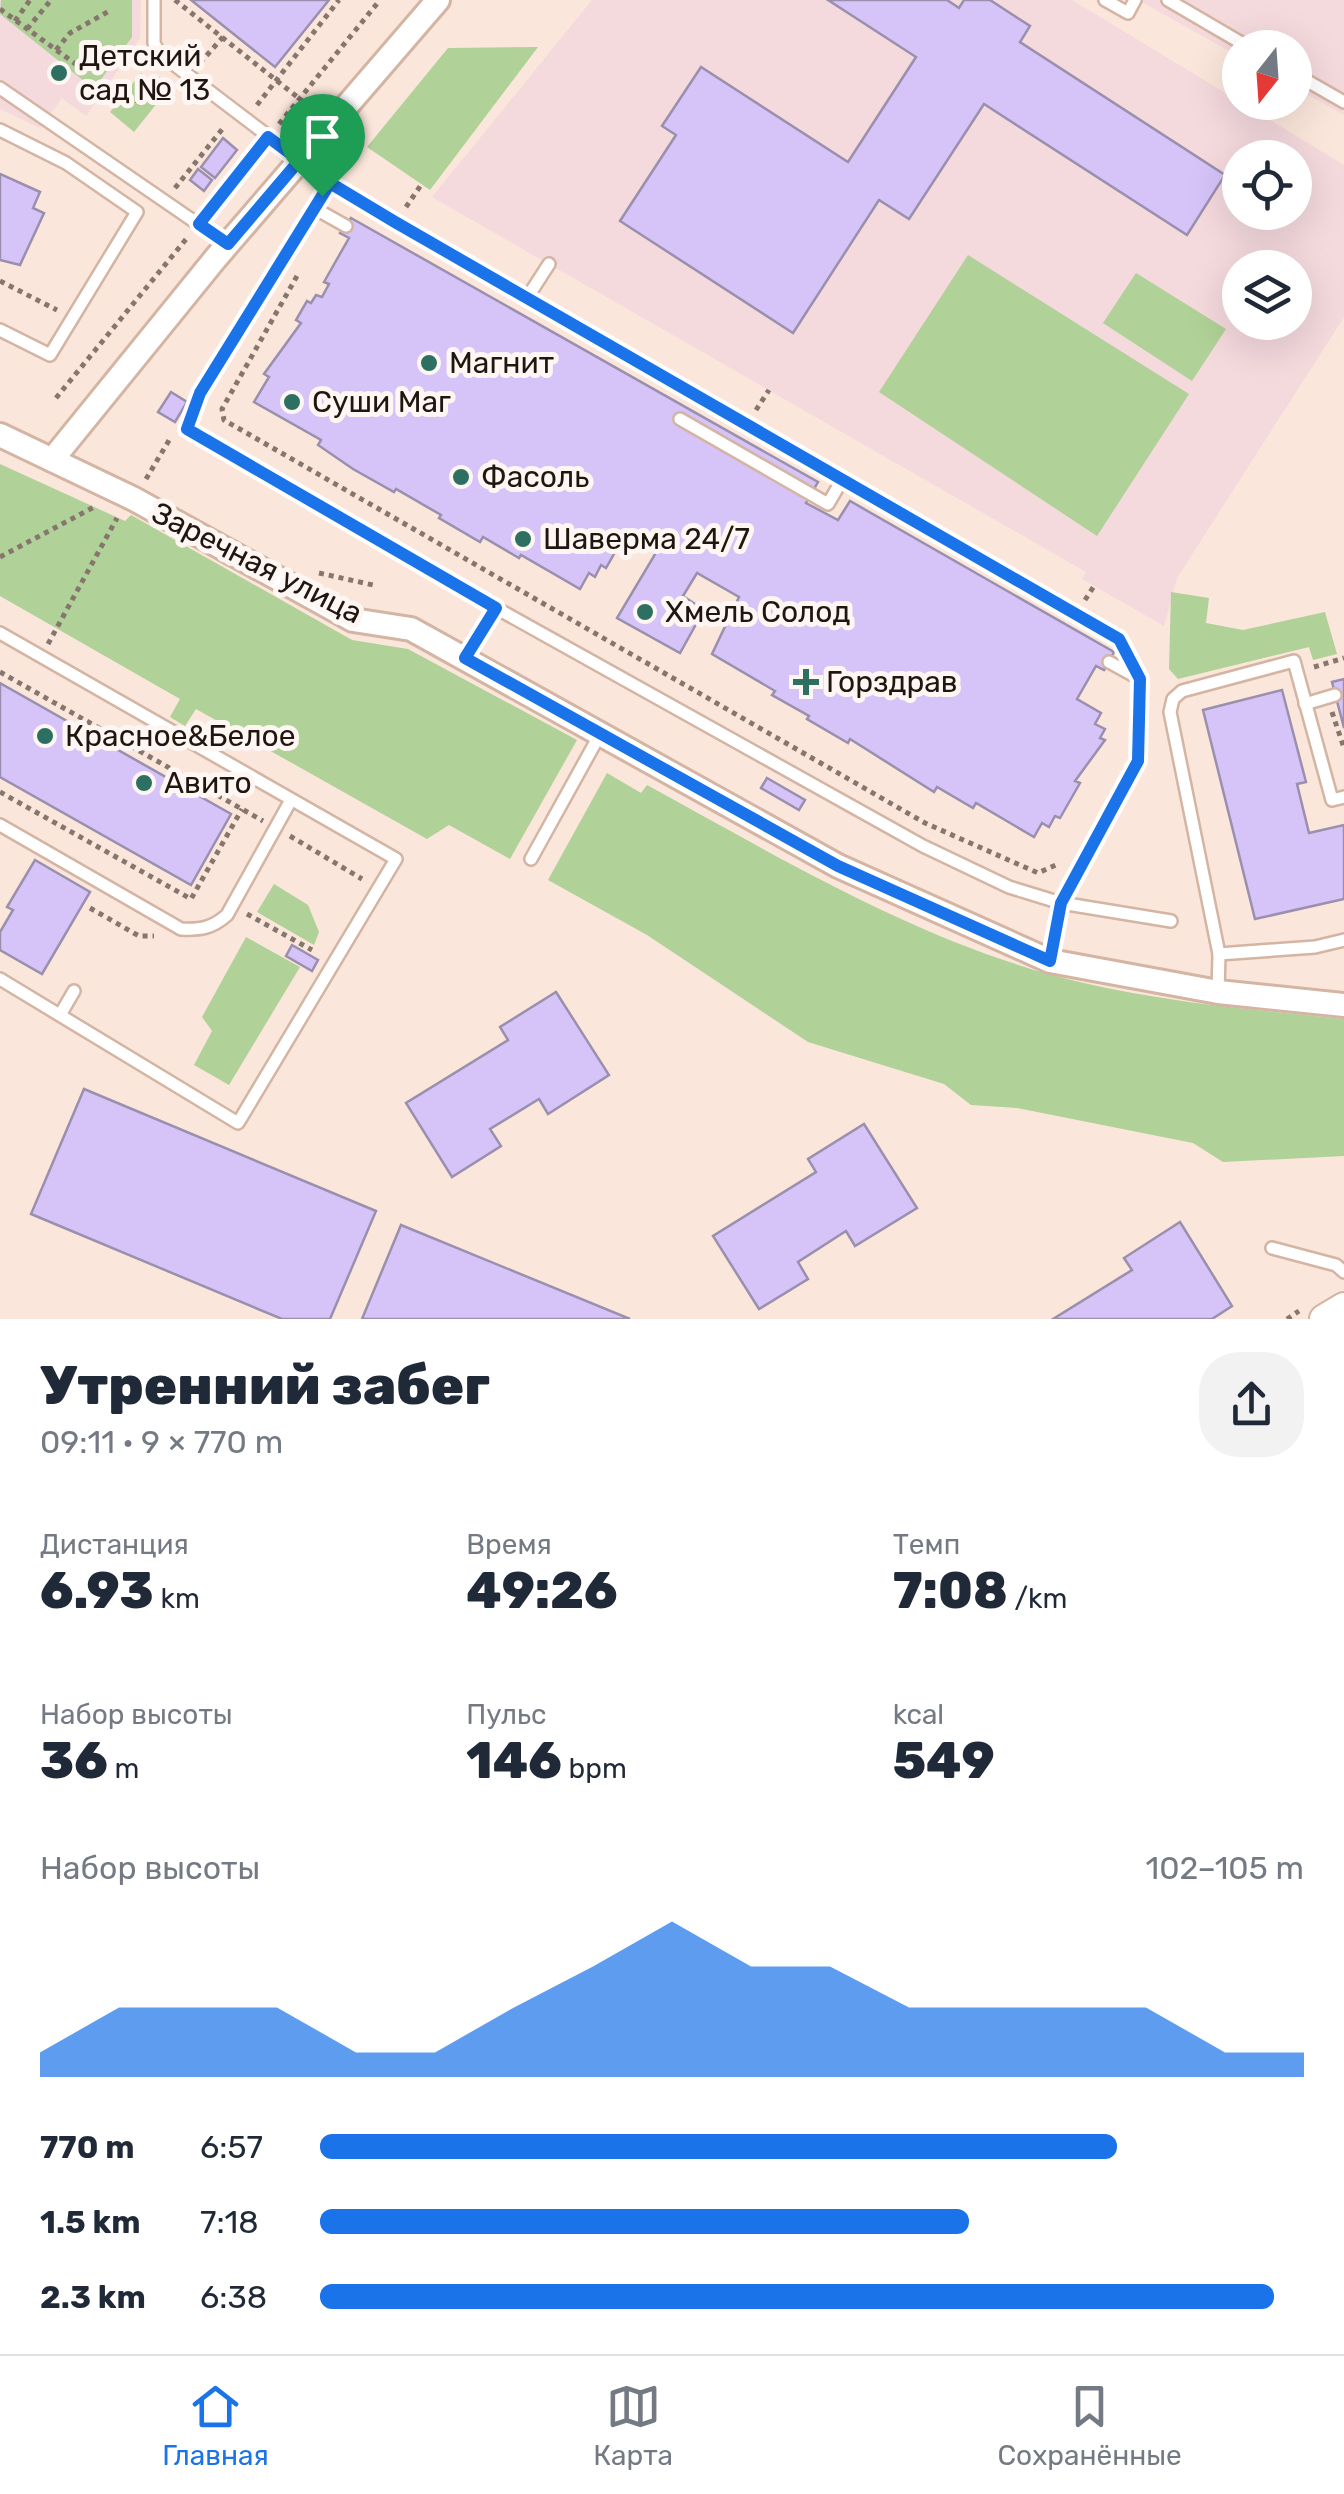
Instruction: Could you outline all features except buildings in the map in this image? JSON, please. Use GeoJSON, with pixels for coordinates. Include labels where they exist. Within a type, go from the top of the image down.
{"type":"FeatureCollection","features":[{"type":"Feature","properties":{"kind":"street"},"geometry":{"type":"LineString","coordinates":[[52,460],[228,244],[438,0]]}},
{"type":"Feature","properties":{"kind":"street","name":"Заречная улица"},"geometry":{"type":"LineString","coordinates":[[0,435],[134,499],[354,620],[410,629],[838,866],[1050,961],[1218,992],[1344,1005]]}},
{"type":"Feature","properties":{"kind":"street"},"geometry":{"type":"LineString","coordinates":[[1324,1319],[1344,1307]]}},
{"type":"Feature","properties":{"kind":"lane"},"geometry":{"type":"LineString","coordinates":[[154,0],[154,43],[159,53],[298,162],[1119,639],[1140,679],[1138,761],[1061,903],[1050,961]]}},
{"type":"Feature","properties":{"kind":"lane"},"geometry":{"type":"LineString","coordinates":[[1105,0],[1128,13],[1135,0]]}},
{"type":"Feature","properties":{"kind":"lane"},"geometry":{"type":"LineString","coordinates":[[1168,0],[1222,32]]}},
{"type":"Feature","properties":{"kind":"lane"},"geometry":{"type":"LineString","coordinates":[[1312,84],[1344,102]]}},
{"type":"Feature","properties":{"kind":"lane"},"geometry":{"type":"LineString","coordinates":[[0,88],[228,244]]}},
{"type":"Feature","properties":{"kind":"lane"},"geometry":{"type":"LineString","coordinates":[[0,130],[66,163],[137,212],[50,355],[0,330]]}},
{"type":"Feature","properties":{"kind":"lane"},"geometry":{"type":"LineString","coordinates":[[330,183],[200,393],[187,429],[496,608],[923,846],[1009,887],[1061,903],[1170,921]]}},
{"type":"Feature","properties":{"kind":"lane"},"geometry":{"type":"LineString","coordinates":[[314,208],[346,226]]}},
{"type":"Feature","properties":{"kind":"lane"},"geometry":{"type":"LineString","coordinates":[[527,298],[549,264]]}},
{"type":"Feature","properties":{"kind":"lane"},"geometry":{"type":"LineString","coordinates":[[680,419],[828,504],[842,480]]}},
{"type":"Feature","properties":{"kind":"lane"},"geometry":{"type":"LineString","coordinates":[[465,658],[496,608]]}},
{"type":"Feature","properties":{"kind":"lane"},"geometry":{"type":"LineString","coordinates":[[0,634],[396,859],[238,1124],[0,979]]}},
{"type":"Feature","properties":{"kind":"lane"},"geometry":{"type":"LineString","coordinates":[[1109,662],[1140,679]]}},
{"type":"Feature","properties":{"kind":"lane"},"geometry":{"type":"LineString","coordinates":[[1218,992],[1218,954],[1177,755],[1170,712],[1173,699],[1182,691],[1294,662],[1332,800],[1344,797]]}},
{"type":"Feature","properties":{"kind":"lane"},"geometry":{"type":"LineString","coordinates":[[1305,704],[1336,696]]}},
{"type":"Feature","properties":{"kind":"lane"},"geometry":{"type":"LineString","coordinates":[[532,858],[599,736]]}},
{"type":"Feature","properties":{"kind":"lane"},"geometry":{"type":"LineString","coordinates":[[0,825],[181,929],[198,930],[213,927],[227,915],[291,800]]}},
{"type":"Feature","properties":{"kind":"lane"},"geometry":{"type":"LineString","coordinates":[[1218,954],[1315,948],[1344,940]]}},
{"type":"Feature","properties":{"kind":"lane"},"geometry":{"type":"LineString","coordinates":[[60,1014],[74,991]]}},
{"type":"Feature","properties":{"kind":"lane"},"geometry":{"type":"LineString","coordinates":[[1272,1248],[1336,1264],[1344,1272]]}},
{"type":"Feature","properties":{"kind":"path"},"geometry":{"type":"LineString","coordinates":[[15,20],[30,0]]}},
{"type":"Feature","properties":{"kind":"path"},"geometry":{"type":"LineString","coordinates":[[27,29],[51,0]]}},
{"type":"Feature","properties":{"kind":"path"},"geometry":{"type":"LineString","coordinates":[[175,0],[310,107]]}},
{"type":"Feature","properties":{"kind":"path"},"geometry":{"type":"LineString","coordinates":[[255,107],[339,0]]}},
{"type":"Feature","properties":{"kind":"path"},"geometry":{"type":"LineString","coordinates":[[56,398],[380,0]]}},
{"type":"Feature","properties":{"kind":"path"},"geometry":{"type":"LineString","coordinates":[[0,10],[81,68],[102,57]]}},
{"type":"Feature","properties":{"kind":"path"},"geometry":{"type":"LineString","coordinates":[[56,50],[70,33],[112,10]]}},
{"type":"Feature","properties":{"kind":"path"},"geometry":{"type":"LineString","coordinates":[[200,63],[222,37]]}},
{"type":"Feature","properties":{"kind":"path"},"geometry":{"type":"LineString","coordinates":[[174,191],[236,112]]}},
{"type":"Feature","properties":{"kind":"path"},"geometry":{"type":"LineString","coordinates":[[303,266],[222,409],[224,420],[925,823],[1038,872],[1056,868],[1065,852]]}},
{"type":"Feature","properties":{"kind":"path"},"geometry":{"type":"LineString","coordinates":[[0,282],[57,310]]}},
{"type":"Feature","properties":{"kind":"path"},"geometry":{"type":"LineString","coordinates":[[141,488],[171,436],[187,429]]}},
{"type":"Feature","properties":{"kind":"path"},"geometry":{"type":"LineString","coordinates":[[0,557],[104,502]]}},
{"type":"Feature","properties":{"kind":"path"},"geometry":{"type":"LineString","coordinates":[[40,657],[121,510]]}},
{"type":"Feature","properties":{"kind":"path"},"geometry":{"type":"LineString","coordinates":[[1296,672],[1344,658]]}},
{"type":"Feature","properties":{"kind":"path"},"geometry":{"type":"LineString","coordinates":[[0,672],[378,889]]}},
{"type":"Feature","properties":{"kind":"path"},"geometry":{"type":"LineString","coordinates":[[0,792],[191,899],[242,809]]}},
{"type":"Feature","properties":{"kind":"path"},"geometry":{"type":"LineString","coordinates":[[246,914],[312,950]]}},
{"type":"Feature","properties":{"kind":"shaded area","name":"Детский сад № 13"},"geometry":{"type":"Polygon","coordinates":[[[0,0],[141,0],[140,38],[86,116],[62,98],[40,128],[0,109],[0,0]]]}},
{"type":"Feature","properties":{"kind":"shaded area"},"geometry":{"type":"Polygon","coordinates":[[[592,0],[1072,0],[1222,91],[1222,120],[1270,120],[1303,140],[1222,140],[1222,230],[1312,230],[1312,146],[1344,165],[1344,317],[1177,578],[1164,626],[1082,579],[1086,572],[432,197],[592,0]]]}},
{"type":"Feature","properties":{"kind":"shaded area"},"geometry":{"type":"Polygon","coordinates":[[[1138,0],[1344,0],[1344,115],[1312,97],[1312,30],[1222,30],[1222,47],[1138,0]]]}},
{"type":"Feature","properties":{"kind":"green space"},"geometry":{"type":"Polygon","coordinates":[[[1,0],[132,0],[132,37],[94,89],[0,14],[1,0]]]}},
{"type":"Feature","properties":{"kind":"green space"},"geometry":{"type":"Polygon","coordinates":[[[538,47],[430,190],[367,147],[448,48],[538,47]]]}},
{"type":"Feature","properties":{"kind":"green space"},"geometry":{"type":"Polygon","coordinates":[[[141,73],[166,92],[134,132],[110,112],[141,73]]]}},
{"type":"Feature","properties":{"kind":"green space"},"geometry":{"type":"Polygon","coordinates":[[[968,255],[1189,394],[1097,536],[879,392],[968,255]]]}},
{"type":"Feature","properties":{"kind":"green space"},"geometry":{"type":"Polygon","coordinates":[[[1136,273],[1222,327],[1222,335],[1192,381],[1103,323],[1136,273]]]}},
{"type":"Feature","properties":{"kind":"green space"},"geometry":{"type":"Polygon","coordinates":[[[0,464],[125,521],[131,515],[352,640],[408,649],[577,740],[510,859],[449,825],[427,839],[196,709],[185,726],[170,717],[180,699],[0,596],[0,464]]]}},
{"type":"Feature","properties":{"kind":"green space"},"geometry":{"type":"Polygon","coordinates":[[[1171,592],[1209,598],[1206,623],[1243,630],[1325,612],[1337,654],[1313,660],[1309,647],[1178,679],[1169,669],[1171,592]]]}},
{"type":"Feature","properties":{"kind":"green space"},"geometry":{"type":"Polygon","coordinates":[[[607,773],[641,793],[647,785],[844,892],[999,958],[1124,991],[1344,1019],[1344,1156],[1223,1162],[1193,1143],[1017,1108],[971,1105],[944,1084],[808,1042],[647,935],[548,880],[607,773]]]}},
{"type":"Feature","properties":{"kind":"green space"},"geometry":{"type":"Polygon","coordinates":[[[274,884],[308,905],[319,932],[314,945],[257,912],[274,884]]]}},
{"type":"Feature","properties":{"kind":"green space"},"geometry":{"type":"Polygon","coordinates":[[[246,937],[300,967],[229,1085],[194,1065],[212,1031],[202,1017],[246,937]]]}},
{"type":"Feature","properties":{"kind":"place","name":"Детский сад № 13"},"geometry":{"type":"Point","coordinates":[59,73]}},
{"type":"Feature","properties":{"kind":"place","name":"Магнит"},"geometry":{"type":"Point","coordinates":[429,363]}},
{"type":"Feature","properties":{"kind":"place","name":"Суши Маг"},"geometry":{"type":"Point","coordinates":[292,402]}},
{"type":"Feature","properties":{"kind":"place","name":"Фасоль"},"geometry":{"type":"Point","coordinates":[461,477]}},
{"type":"Feature","properties":{"kind":"place","name":"Шаверма 24/7"},"geometry":{"type":"Point","coordinates":[523,539]}},
{"type":"Feature","properties":{"kind":"place","name":"Хмель Солод"},"geometry":{"type":"Point","coordinates":[645,612]}},
{"type":"Feature","properties":{"kind":"place","name":"Горздрав"},"geometry":{"type":"Point","coordinates":[806,682]}},
{"type":"Feature","properties":{"kind":"place","name":"Красное&Белое"},"geometry":{"type":"Point","coordinates":[45,736]}},
{"type":"Feature","properties":{"kind":"place","name":"Авито"},"geometry":{"type":"Point","coordinates":[144,783]}},
{"type":"Feature","properties":{"kind":"route"},"geometry":{"type":"LineString","coordinates":[[322,196],[200,393],[187,429],[496,608],[465,658],[838,866],[1050,961],[1061,903],[1138,761],[1140,679],[1129,650],[1119,639],[395,222],[298,162],[268,137],[199,224],[228,244],[298,162],[330,183],[322,196]]}}]}
